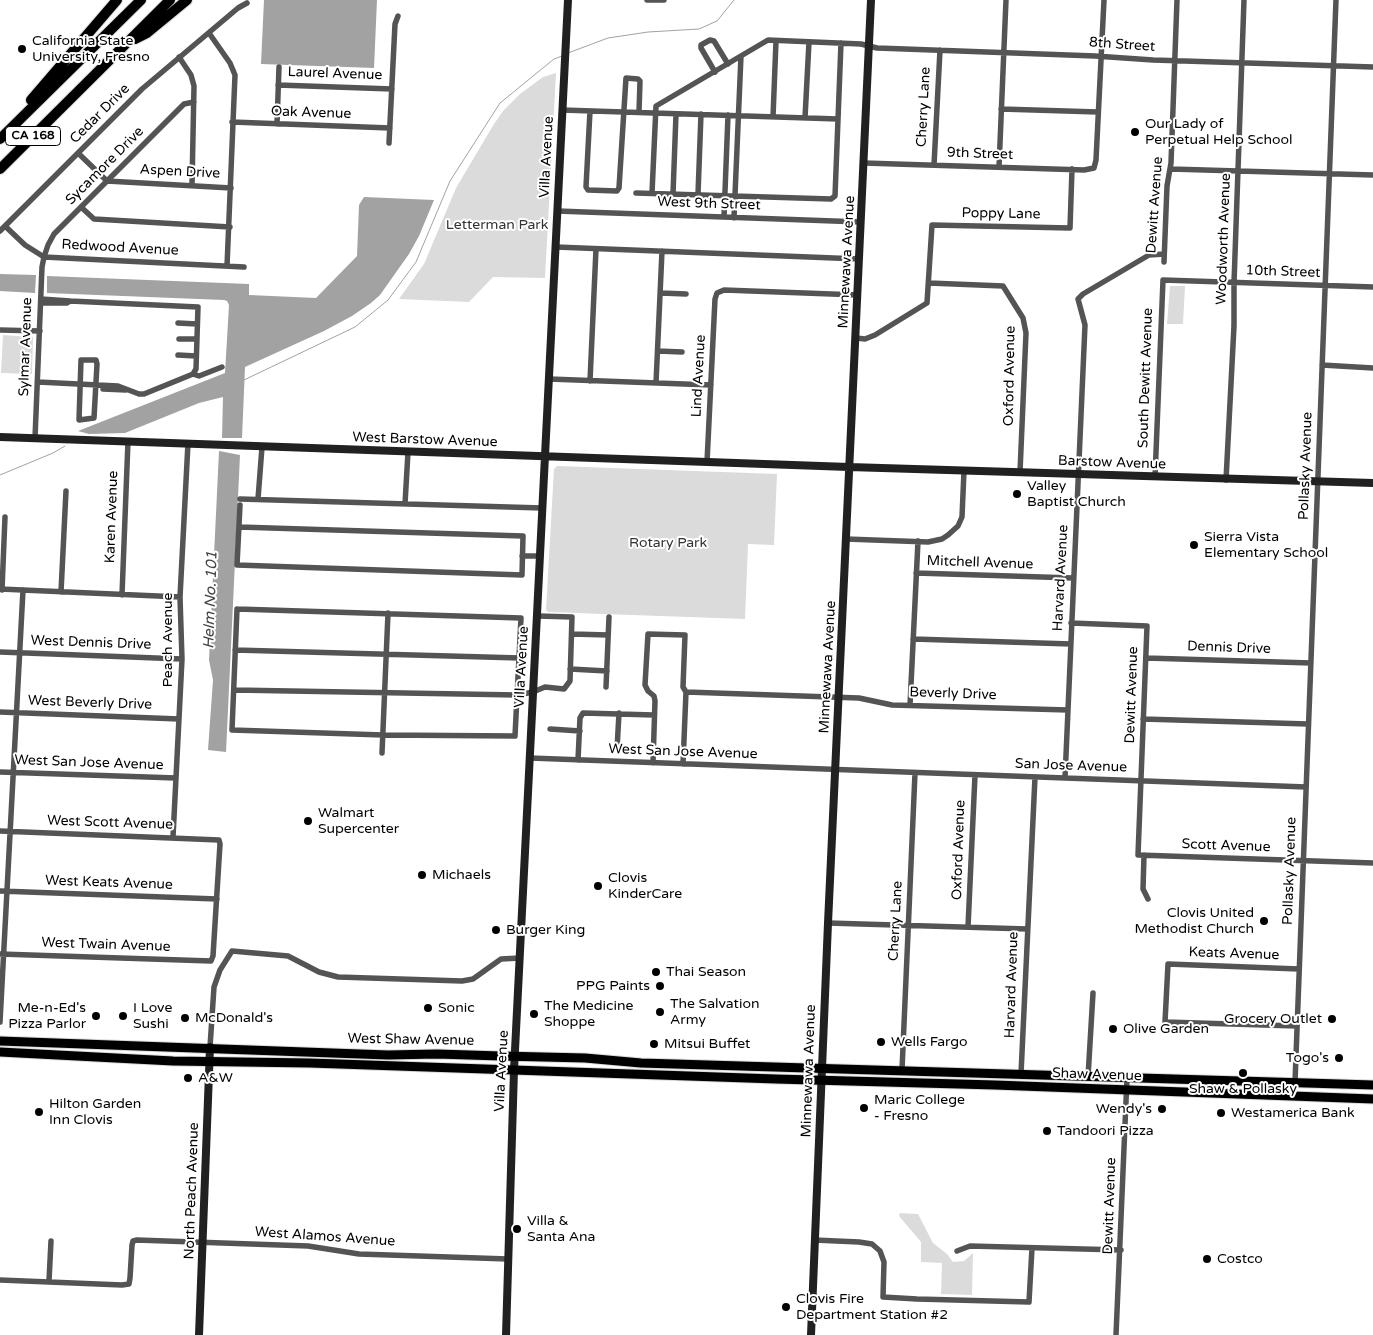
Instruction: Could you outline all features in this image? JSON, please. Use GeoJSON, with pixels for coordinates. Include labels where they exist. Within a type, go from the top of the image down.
{"type":"FeatureCollection","features":[{"type":"Feature","properties":{"kind":"highway"},"geometry":{"type":"LineString","coordinates":[[0,138],[117,0]]}},
{"type":"Feature","properties":{"kind":"highway","name":"CA 168"},"geometry":{"type":"LineString","coordinates":[[0,138],[141,0]]}},
{"type":"Feature","properties":{"kind":"highway","name":"CA 168"},"geometry":{"type":"LineString","coordinates":[[0,169],[170,0]]}},
{"type":"Feature","properties":{"kind":"highway"},"geometry":{"type":"LineString","coordinates":[[126,44],[147,33],[187,0]]}},
{"type":"Feature","properties":{"kind":"main road","name":"Villa Avenue"},"geometry":{"type":"LineString","coordinates":[[506,1335],[514,1070],[568,0]]}},
{"type":"Feature","properties":{"kind":"main road","name":"Minnewawa Avenue"},"geometry":{"type":"LineString","coordinates":[[811,1335],[871,0]]}},
{"type":"Feature","properties":{"kind":"main road","name":"West Barstow Avenue"},"geometry":{"type":"LineString","coordinates":[[0,437],[849,467]]}},
{"type":"Feature","properties":{"kind":"main road","name":"Barstow Avenue"},"geometry":{"type":"LineString","coordinates":[[849,467],[1373,483]]}},
{"type":"Feature","properties":{"kind":"main road","name":"West Shaw Avenue"},"geometry":{"type":"LineString","coordinates":[[0,1041],[210,1047],[362,1054],[516,1056],[664,1063],[822,1067]]}},
{"type":"Feature","properties":{"kind":"main road","name":"North Peach Avenue"},"geometry":{"type":"LineString","coordinates":[[199,1335],[210,1047]]}},
{"type":"Feature","properties":{"kind":"main road","name":"West Shaw Avenue"},"geometry":{"type":"LineString","coordinates":[[0,1052],[209,1062],[310,1063],[668,1074],[821,1081]]}},
{"type":"Feature","properties":{"kind":"main road"},"geometry":{"type":"LineString","coordinates":[[310,1063],[317,1058],[354,1059],[361,1057],[362,1054]]}},
{"type":"Feature","properties":{"kind":"main road"},"geometry":{"type":"LineString","coordinates":[[610,1073],[617,1068],[660,1069],[664,1066],[664,1063]]}},
{"type":"Feature","properties":{"kind":"main road"},"geometry":{"type":"LineString","coordinates":[[668,1074],[674,1069],[725,1070],[734,1065]]}},
{"type":"Feature","properties":{"kind":"main road","name":"Shaw Avenue"},"geometry":{"type":"LineString","coordinates":[[822,1067],[1088,1077],[1373,1084]]}},
{"type":"Feature","properties":{"kind":"main road"},"geometry":{"type":"LineString","coordinates":[[996,1085],[1000,1080],[1018,1080],[1021,1074]]}},
{"type":"Feature","properties":{"kind":"main road"},"geometry":{"type":"LineString","coordinates":[[1024,1086],[1030,1080],[1060,1081],[1088,1077]]}},
{"type":"Feature","properties":{"kind":"main road","name":"Shaw Avenue"},"geometry":{"type":"LineString","coordinates":[[821,1081],[1127,1089],[1373,1099]]}},
{"type":"Feature","properties":{"kind":"main road"},"geometry":{"type":"LineString","coordinates":[[1238,1093],[1243,1088],[1291,1090],[1294,1088],[1295,1083]]}},
{"type":"Feature","properties":{"kind":"main road"},"geometry":{"type":"LineString","coordinates":[[1295,1095],[1297,1090],[1300,1089],[1329,1090],[1351,1084]]}},
{"type":"Feature","properties":{"kind":"street"},"geometry":{"type":"LineString","coordinates":[[647,0],[664,0]]}},
{"type":"Feature","properties":{"kind":"street"},"geometry":{"type":"LineString","coordinates":[[998,167],[1006,0]]}},
{"type":"Feature","properties":{"kind":"street"},"geometry":{"type":"LineString","coordinates":[[1001,109],[1098,112],[1104,0]]}},
{"type":"Feature","properties":{"kind":"street","name":"Dewitt Avenue"},"geometry":{"type":"LineString","coordinates":[[1164,262],[1167,186],[1171,169],[1177,0]]}},
{"type":"Feature","properties":{"kind":"street","name":"Woodworth Avenue"},"geometry":{"type":"LineString","coordinates":[[1226,480],[1234,326],[1244,0]]}},
{"type":"Feature","properties":{"kind":"street","name":"Pollasky Avenue"},"geometry":{"type":"LineString","coordinates":[[1295,1083],[1336,0]]}},
{"type":"Feature","properties":{"kind":"street","name":"Cedar Drive"},"geometry":{"type":"LineString","coordinates":[[0,231],[142,89],[247,2]]}},
{"type":"Feature","properties":{"kind":"street"},"geometry":{"type":"LineString","coordinates":[[390,142],[395,24],[398,16]]}},
{"type":"Feature","properties":{"kind":"street"},"geometry":{"type":"LineString","coordinates":[[209,33],[230,63],[235,75],[227,266]]}},
{"type":"Feature","properties":{"kind":"street"},"geometry":{"type":"LineString","coordinates":[[715,72],[701,45],[710,40],[714,42],[728,64]]}},
{"type":"Feature","properties":{"kind":"street"},"geometry":{"type":"LineString","coordinates":[[652,193],[656,106],[768,40],[776,41],[773,117]]}},
{"type":"Feature","properties":{"kind":"street","name":"8th Street"},"geometry":{"type":"LineString","coordinates":[[776,41],[841,43],[877,48],[1101,56],[1174,61],[1373,67]]}},
{"type":"Feature","properties":{"kind":"street"},"geometry":{"type":"LineString","coordinates":[[805,118],[809,42]]}},
{"type":"Feature","properties":{"kind":"street"},"geometry":{"type":"LineString","coordinates":[[636,192],[831,199],[835,196],[841,43]]}},
{"type":"Feature","properties":{"kind":"street","name":"Cherry Lane"},"geometry":{"type":"LineString","coordinates":[[934,165],[940,50]]}},
{"type":"Feature","properties":{"kind":"street"},"geometry":{"type":"LineString","coordinates":[[734,218],[741,56]]}},
{"type":"Feature","properties":{"kind":"street"},"geometry":{"type":"LineString","coordinates":[[179,58],[191,75],[194,86],[192,185]]}},
{"type":"Feature","properties":{"kind":"street"},"geometry":{"type":"LineString","coordinates":[[277,124],[279,67]]}},
{"type":"Feature","properties":{"kind":"street"},"geometry":{"type":"LineString","coordinates":[[590,111],[586,187],[588,190],[617,191],[619,188],[626,78],[638,79],[640,81],[639,112]]}},
{"type":"Feature","properties":{"kind":"street","name":"Laurel Avenue"},"geometry":{"type":"LineString","coordinates":[[278,85],[392,89]]}},
{"type":"Feature","properties":{"kind":"street","name":"Sycamore Drive"},"geometry":{"type":"LineString","coordinates":[[44,256],[54,234],[184,104],[194,102]]}},
{"type":"Feature","properties":{"kind":"street"},"geometry":{"type":"LineString","coordinates":[[562,110],[838,119]]}},
{"type":"Feature","properties":{"kind":"street","name":"9th Street"},"geometry":{"type":"LineString","coordinates":[[864,163],[1084,170],[1094,168],[1098,112]]}},
{"type":"Feature","properties":{"kind":"street"},"geometry":{"type":"LineString","coordinates":[[673,194],[676,114]]}},
{"type":"Feature","properties":{"kind":"street"},"geometry":{"type":"LineString","coordinates":[[698,194],[701,114]]}},
{"type":"Feature","properties":{"kind":"street"},"geometry":{"type":"LineString","coordinates":[[724,217],[728,115]]}},
{"type":"Feature","properties":{"kind":"street","name":"Oak Avenue"},"geometry":{"type":"LineString","coordinates":[[232,122],[390,128]]}},
{"type":"Feature","properties":{"kind":"street"},"geometry":{"type":"LineString","coordinates":[[78,153],[108,181]]}},
{"type":"Feature","properties":{"kind":"street","name":"Poppy Lane"},"geometry":{"type":"LineString","coordinates":[[929,283],[932,225],[1070,228],[1072,169]]}},
{"type":"Feature","properties":{"kind":"street"},"geometry":{"type":"LineString","coordinates":[[1171,169],[1373,176]]}},
{"type":"Feature","properties":{"kind":"street","name":"Aspen Drive"},"geometry":{"type":"LineString","coordinates":[[108,181],[231,188]]}},
{"type":"Feature","properties":{"kind":"street"},"geometry":{"type":"LineString","coordinates":[[81,207],[94,219],[230,227]]}},
{"type":"Feature","properties":{"kind":"street","name":"West 9th Street"},"geometry":{"type":"LineString","coordinates":[[557,211],[861,222]]}},
{"type":"Feature","properties":{"kind":"street","name":"Redwood Avenue"},"geometry":{"type":"LineString","coordinates":[[5,226],[25,245],[44,256],[244,267]]}},
{"type":"Feature","properties":{"kind":"street"},"geometry":{"type":"LineString","coordinates":[[556,247],[859,259]]}},
{"type":"Feature","properties":{"kind":"street"},"geometry":{"type":"LineString","coordinates":[[590,381],[596,249]]}},
{"type":"Feature","properties":{"kind":"street"},"geometry":{"type":"LineString","coordinates":[[656,383],[662,251]]}},
{"type":"Feature","properties":{"kind":"street","name":"Harvard Avenue"},"geometry":{"type":"LineString","coordinates":[[1065,778],[1085,325],[1078,299],[1083,294],[1149,255],[1164,254]]}},
{"type":"Feature","properties":{"kind":"street","name":"Sylmar Avenue"},"geometry":{"type":"LineString","coordinates":[[35,438],[44,256]]}},
{"type":"Feature","properties":{"kind":"street","name":"10th Street"},"geometry":{"type":"LineString","coordinates":[[1163,280],[1373,287]]}},
{"type":"Feature","properties":{"kind":"street","name":"South Dewitt Avenue"},"geometry":{"type":"LineString","coordinates":[[1155,477],[1163,280]]}},
{"type":"Feature","properties":{"kind":"street"},"geometry":{"type":"LineString","coordinates":[[856,338],[865,339],[875,335],[923,307],[927,303],[929,283]]}},
{"type":"Feature","properties":{"kind":"street","name":"Oxford Avenue"},"geometry":{"type":"LineString","coordinates":[[929,283],[1003,286],[1023,318],[1026,333],[1020,472]]}},
{"type":"Feature","properties":{"kind":"street","name":"Lind Avenue"},"geometry":{"type":"LineString","coordinates":[[707,462],[715,299],[717,293],[724,290],[858,295]]}},
{"type":"Feature","properties":{"kind":"street"},"geometry":{"type":"LineString","coordinates":[[661,293],[686,294]]}},
{"type":"Feature","properties":{"kind":"street"},"geometry":{"type":"LineString","coordinates":[[37,384],[96,387],[118,386],[144,394],[192,374],[196,369],[198,307],[41,301]]}},
{"type":"Feature","properties":{"kind":"street"},"geometry":{"type":"LineString","coordinates":[[178,323],[197,324]]}},
{"type":"Feature","properties":{"kind":"street"},"geometry":{"type":"LineString","coordinates":[[0,330],[40,331]]}},
{"type":"Feature","properties":{"kind":"street"},"geometry":{"type":"LineString","coordinates":[[179,339],[197,339]]}},
{"type":"Feature","properties":{"kind":"street"},"geometry":{"type":"LineString","coordinates":[[658,351],[682,352]]}},
{"type":"Feature","properties":{"kind":"street"},"geometry":{"type":"LineString","coordinates":[[178,355],[196,356]]}},
{"type":"Feature","properties":{"kind":"street"},"geometry":{"type":"LineString","coordinates":[[81,360],[96,360],[94,418],[79,420],[80,386],[81,360]]}},
{"type":"Feature","properties":{"kind":"street"},"geometry":{"type":"LineString","coordinates":[[1322,366],[1373,368]]}},
{"type":"Feature","properties":{"kind":"street"},"geometry":{"type":"LineString","coordinates":[[192,374],[199,376],[222,367]]}},
{"type":"Feature","properties":{"kind":"street"},"geometry":{"type":"LineString","coordinates":[[548,379],[711,385]]}},
{"type":"Feature","properties":{"kind":"street","name":"Karen Avenue"},"geometry":{"type":"LineString","coordinates":[[122,595],[128,441]]}},
{"type":"Feature","properties":{"kind":"street","name":"Peach Avenue"},"geometry":{"type":"LineString","coordinates":[[173,837],[182,659],[180,597],[188,443]]}},
{"type":"Feature","properties":{"kind":"street"},"geometry":{"type":"LineString","coordinates":[[258,499],[262,447]]}},
{"type":"Feature","properties":{"kind":"street"},"geometry":{"type":"LineString","coordinates":[[405,504],[408,452]]}},
{"type":"Feature","properties":{"kind":"street"},"geometry":{"type":"LineString","coordinates":[[846,539],[928,542],[942,539],[954,531],[962,516],[964,471]]}},
{"type":"Feature","properties":{"kind":"street"},"geometry":{"type":"LineString","coordinates":[[61,592],[66,491]]}},
{"type":"Feature","properties":{"kind":"street"},"geometry":{"type":"LineString","coordinates":[[239,527],[523,536],[522,575],[237,565],[240,502],[258,499],[542,508]]}},
{"type":"Feature","properties":{"kind":"street"},"geometry":{"type":"LineString","coordinates":[[5,517],[1,590],[180,597]]}},
{"type":"Feature","properties":{"kind":"street"},"geometry":{"type":"LineString","coordinates":[[910,705],[918,542]]}},
{"type":"Feature","properties":{"kind":"street"},"geometry":{"type":"LineString","coordinates":[[522,556],[540,556]]}},
{"type":"Feature","properties":{"kind":"street","name":"Mitchell Avenue"},"geometry":{"type":"LineString","coordinates":[[916,573],[1073,578]]}},
{"type":"Feature","properties":{"kind":"street"},"geometry":{"type":"LineString","coordinates":[[0,1022],[2,954],[8,891],[23,590]]}},
{"type":"Feature","properties":{"kind":"street"},"geometry":{"type":"LineString","coordinates":[[236,610],[388,613],[521,618],[515,736],[383,735],[232,730],[236,610]]}},
{"type":"Feature","properties":{"kind":"street"},"geometry":{"type":"LineString","coordinates":[[382,753],[388,613]]}},
{"type":"Feature","properties":{"kind":"street"},"geometry":{"type":"LineString","coordinates":[[234,690],[517,694],[533,692],[545,687],[564,688],[570,681],[572,617],[538,616]]}},
{"type":"Feature","properties":{"kind":"street"},"geometry":{"type":"LineString","coordinates":[[606,686],[609,617]]}},
{"type":"Feature","properties":{"kind":"street","name":"Dewitt Avenue"},"geometry":{"type":"LineString","coordinates":[[1072,623],[1147,626],[1141,781],[1141,855],[1143,889],[1148,899]]}},
{"type":"Feature","properties":{"kind":"street"},"geometry":{"type":"LineString","coordinates":[[572,634],[608,635]]}},
{"type":"Feature","properties":{"kind":"street"},"geometry":{"type":"LineString","coordinates":[[653,763],[655,698],[645,685],[648,634],[686,636],[683,687],[686,692],[683,764]]}},
{"type":"Feature","properties":{"kind":"street"},"geometry":{"type":"LineString","coordinates":[[913,639],[1070,644]]}},
{"type":"Feature","properties":{"kind":"street"},"geometry":{"type":"LineString","coordinates":[[235,650],[520,658]]}},
{"type":"Feature","properties":{"kind":"street","name":"West Dennis Drive"},"geometry":{"type":"LineString","coordinates":[[0,652],[182,659]]}},
{"type":"Feature","properties":{"kind":"street","name":"Dennis Drive"},"geometry":{"type":"LineString","coordinates":[[1146,658],[1311,663]]}},
{"type":"Feature","properties":{"kind":"street"},"geometry":{"type":"LineString","coordinates":[[570,669],[607,670]]}},
{"type":"Feature","properties":{"kind":"street"},"geometry":{"type":"LineString","coordinates":[[686,692],[839,696]]}},
{"type":"Feature","properties":{"kind":"street","name":"Beverly Drive"},"geometry":{"type":"LineString","coordinates":[[839,696],[892,705],[1068,710]]}},
{"type":"Feature","properties":{"kind":"street","name":"West Beverly Drive"},"geometry":{"type":"LineString","coordinates":[[0,712],[179,719]]}},
{"type":"Feature","properties":{"kind":"street"},"geometry":{"type":"LineString","coordinates":[[578,760],[580,718],[582,713],[654,715]]}},
{"type":"Feature","properties":{"kind":"street"},"geometry":{"type":"LineString","coordinates":[[617,748],[619,713]]}},
{"type":"Feature","properties":{"kind":"street"},"geometry":{"type":"LineString","coordinates":[[1143,719],[1308,724]]}},
{"type":"Feature","properties":{"kind":"street"},"geometry":{"type":"LineString","coordinates":[[550,729],[580,731]]}},
{"type":"Feature","properties":{"kind":"street","name":"West San Jose Avenue"},"geometry":{"type":"LineString","coordinates":[[530,758],[836,770]]}},
{"type":"Feature","properties":{"kind":"street","name":"San Jose Avenue"},"geometry":{"type":"LineString","coordinates":[[836,770],[1306,787]]}},
{"type":"Feature","properties":{"kind":"street","name":"West San Jose Avenue"},"geometry":{"type":"LineString","coordinates":[[0,772],[176,778]]}},
{"type":"Feature","properties":{"kind":"street","name":"Cherry Lane"},"geometry":{"type":"LineString","coordinates":[[902,1070],[915,772]]}},
{"type":"Feature","properties":{"kind":"street","name":"Oxford Avenue"},"geometry":{"type":"LineString","coordinates":[[968,927],[975,775]]}},
{"type":"Feature","properties":{"kind":"street","name":"Harvard Avenue"},"geometry":{"type":"LineString","coordinates":[[1021,1074],[1035,777]]}},
{"type":"Feature","properties":{"kind":"street","name":"West Scott Avenue"},"geometry":{"type":"LineString","coordinates":[[0,831],[219,840],[217,900]]}},
{"type":"Feature","properties":{"kind":"street","name":"Scott Avenue"},"geometry":{"type":"LineString","coordinates":[[1141,855],[1373,864]]}},
{"type":"Feature","properties":{"kind":"street","name":"West Keats Avenue"},"geometry":{"type":"LineString","coordinates":[[0,891],[217,900]]}},
{"type":"Feature","properties":{"kind":"street","name":"West Twain Avenue"},"geometry":{"type":"LineString","coordinates":[[2,954],[211,961],[213,956],[217,900]]}},
{"type":"Feature","properties":{"kind":"street"},"geometry":{"type":"LineString","coordinates":[[828,924],[1027,929]]}},
{"type":"Feature","properties":{"kind":"street"},"geometry":{"type":"LineString","coordinates":[[210,1047],[214,987],[220,970],[232,952],[288,956],[319,972],[338,977],[462,981],[473,979],[501,959],[520,958]]}},
{"type":"Feature","properties":{"kind":"street","name":"Keats Avenue"},"geometry":{"type":"LineString","coordinates":[[1297,1026],[1165,1022],[1168,964],[1299,969]]}},
{"type":"Feature","properties":{"kind":"street"},"geometry":{"type":"LineString","coordinates":[[1088,1077],[1093,993]]}},
{"type":"Feature","properties":{"kind":"street","name":"Dewitt Avenue"},"geometry":{"type":"LineString","coordinates":[[1116,1335],[1127,1078]]}},
{"type":"Feature","properties":{"kind":"street","name":"West Alamos Avenue"},"geometry":{"type":"LineString","coordinates":[[0,1280],[129,1284],[133,1241],[137,1240],[308,1246],[351,1254],[508,1259]]}},
{"type":"Feature","properties":{"kind":"street"},"geometry":{"type":"LineString","coordinates":[[814,1240],[872,1244],[880,1251],[884,1262],[883,1297],[1030,1302],[1032,1248]]}},
{"type":"Feature","properties":{"kind":"street"},"geometry":{"type":"LineString","coordinates":[[49,1282],[51,1241]]}},
{"type":"Feature","properties":{"kind":"street"},"geometry":{"type":"LineString","coordinates":[[958,1251],[970,1246],[1121,1250]]}},
{"type":"Feature","properties":{"kind":"green space","name":"Letterman Park"},"geometry":{"type":"Polygon","coordinates":[[[556,73],[545,278],[493,277],[469,302],[399,299],[424,264],[456,188],[503,111],[520,94],[543,77],[556,73]]]}},
{"type":"Feature","properties":{"kind":"green space"},"geometry":{"type":"Polygon","coordinates":[[[1170,286],[1185,286],[1183,324],[1167,324],[1170,286]]]}},
{"type":"Feature","properties":{"kind":"green space"},"geometry":{"type":"Polygon","coordinates":[[[3,335],[33,337],[32,374],[1,373],[3,335]]]}},
{"type":"Feature","properties":{"kind":"green space","name":"Rotary Park"},"geometry":{"type":"Polygon","coordinates":[[[557,466],[777,474],[774,545],[748,544],[745,619],[548,612],[546,610],[554,469],[557,466]]]}},
{"type":"Feature","properties":{"kind":"green space"},"geometry":{"type":"Polygon","coordinates":[[[900,1213],[918,1214],[933,1243],[947,1254],[953,1262],[964,1261],[973,1253],[972,1295],[941,1294],[942,1263],[921,1262],[921,1242],[899,1216],[900,1213]]]}},
{"type":"Feature","properties":{"kind":"shaded area"},"geometry":{"type":"Polygon","coordinates":[[[264,0],[377,0],[374,68],[261,64],[264,0]]]}},
{"type":"Feature","properties":{"kind":"shaded area"},"geometry":{"type":"Polygon","coordinates":[[[364,197],[434,200],[419,236],[409,254],[380,295],[371,303],[324,331],[245,367],[242,438],[222,438],[223,397],[199,403],[125,433],[89,434],[78,431],[225,373],[229,305],[224,300],[47,293],[47,276],[249,284],[249,295],[316,298],[357,256],[359,205],[364,197]]]}},
{"type":"Feature","properties":{"kind":"shaded area"},"geometry":{"type":"Polygon","coordinates":[[[0,274],[36,275],[35,293],[0,291],[0,274]]]}},
{"type":"Feature","properties":{"kind":"shaded area"},"geometry":{"type":"Polygon","coordinates":[[[219,451],[240,455],[226,752],[208,750],[213,680],[209,660],[219,451]]]}},
{"type":"Feature","properties":{"kind":"waterway"},"geometry":{"type":"LineString","coordinates":[[568,53],[608,38],[648,32],[699,29],[717,21],[734,0]]}},
{"type":"Feature","properties":{"kind":"waterway"},"geometry":{"type":"LineString","coordinates":[[244,380],[355,327],[388,300],[416,262],[450,181],[500,103],[554,59],[562,56]]}},
{"type":"Feature","properties":{"kind":"waterway"},"geometry":{"type":"LineString","coordinates":[[0,475],[53,453],[65,446]]}},
{"type":"Feature","properties":{"kind":"place","name":"California State University, Fresno"},"geometry":{"type":"Point","coordinates":[22,49]}},
{"type":"Feature","properties":{"kind":"place","name":"Our Lady of Perpetual Help School"},"geometry":{"type":"Point","coordinates":[1135,132]}},
{"type":"Feature","properties":{"kind":"place","name":"Valley Baptist Church"},"geometry":{"type":"Point","coordinates":[1017,494]}},
{"type":"Feature","properties":{"kind":"place","name":"Sierra Vista Elementary School"},"geometry":{"type":"Point","coordinates":[1194,545]}},
{"type":"Feature","properties":{"kind":"place","name":"Walmart Supercenter"},"geometry":{"type":"Point","coordinates":[308,821]}},
{"type":"Feature","properties":{"kind":"place","name":"Michaels"},"geometry":{"type":"Point","coordinates":[422,875]}},
{"type":"Feature","properties":{"kind":"place","name":"Clovis KinderCare"},"geometry":{"type":"Point","coordinates":[598,886]}},
{"type":"Feature","properties":{"kind":"place","name":"Clovis United Methodist Church"},"geometry":{"type":"Point","coordinates":[1264,921]}},
{"type":"Feature","properties":{"kind":"place","name":"Burger King"},"geometry":{"type":"Point","coordinates":[496,930]}},
{"type":"Feature","properties":{"kind":"place","name":"Thai Season"},"geometry":{"type":"Point","coordinates":[656,972]}},
{"type":"Feature","properties":{"kind":"place","name":"PPG Paints"},"geometry":{"type":"Point","coordinates":[660,986]}},
{"type":"Feature","properties":{"kind":"place","name":"Sonic"},"geometry":{"type":"Point","coordinates":[428,1008]}},
{"type":"Feature","properties":{"kind":"place","name":"The Salvation Army"},"geometry":{"type":"Point","coordinates":[660,1012]}},
{"type":"Feature","properties":{"kind":"place","name":"The Medicine Shoppe"},"geometry":{"type":"Point","coordinates":[534,1014]}},
{"type":"Feature","properties":{"kind":"place","name":"Me-n-Ed's Pizza Parlor"},"geometry":{"type":"Point","coordinates":[96,1016]}},
{"type":"Feature","properties":{"kind":"place","name":"I Love Sushi"},"geometry":{"type":"Point","coordinates":[123,1016]}},
{"type":"Feature","properties":{"kind":"place","name":"McDonald's"},"geometry":{"type":"Point","coordinates":[185,1018]}},
{"type":"Feature","properties":{"kind":"place","name":"Grocery Outlet"},"geometry":{"type":"Point","coordinates":[1332,1019]}},
{"type":"Feature","properties":{"kind":"place","name":"Olive Garden"},"geometry":{"type":"Point","coordinates":[1113,1029]}},
{"type":"Feature","properties":{"kind":"place","name":"Wells Fargo"},"geometry":{"type":"Point","coordinates":[881,1042]}},
{"type":"Feature","properties":{"kind":"place","name":"Mitsui Buffet"},"geometry":{"type":"Point","coordinates":[654,1044]}},
{"type":"Feature","properties":{"kind":"place","name":"Togo's"},"geometry":{"type":"Point","coordinates":[1339,1058]}},
{"type":"Feature","properties":{"kind":"place","name":"Shaw & Pollasky"},"geometry":{"type":"Point","coordinates":[1243,1073]}},
{"type":"Feature","properties":{"kind":"place","name":"A&W"},"geometry":{"type":"Point","coordinates":[188,1078]}},
{"type":"Feature","properties":{"kind":"place","name":"Maric College - Fresno"},"geometry":{"type":"Point","coordinates":[864,1108]}},
{"type":"Feature","properties":{"kind":"place","name":"Wendy's"},"geometry":{"type":"Point","coordinates":[1162,1109]}},
{"type":"Feature","properties":{"kind":"place","name":"Hilton Garden Inn Clovis"},"geometry":{"type":"Point","coordinates":[39,1112]}},
{"type":"Feature","properties":{"kind":"place","name":"Westamerica Bank"},"geometry":{"type":"Point","coordinates":[1221,1113]}},
{"type":"Feature","properties":{"kind":"place","name":"Tandoori Pizza"},"geometry":{"type":"Point","coordinates":[1047,1131]}},
{"type":"Feature","properties":{"kind":"place","name":"Villa & Santa Ana"},"geometry":{"type":"Point","coordinates":[517,1229]}},
{"type":"Feature","properties":{"kind":"place","name":"Costco"},"geometry":{"type":"Point","coordinates":[1207,1259]}},
{"type":"Feature","properties":{"kind":"place","name":"Clovis Fire Department Station #2"},"geometry":{"type":"Point","coordinates":[786,1307]}},
{"type":"Feature","properties":{"kind":"water label","name":"Helm No. 101"},"geometry":{"type":"Point","coordinates":[211,600]}}]}
